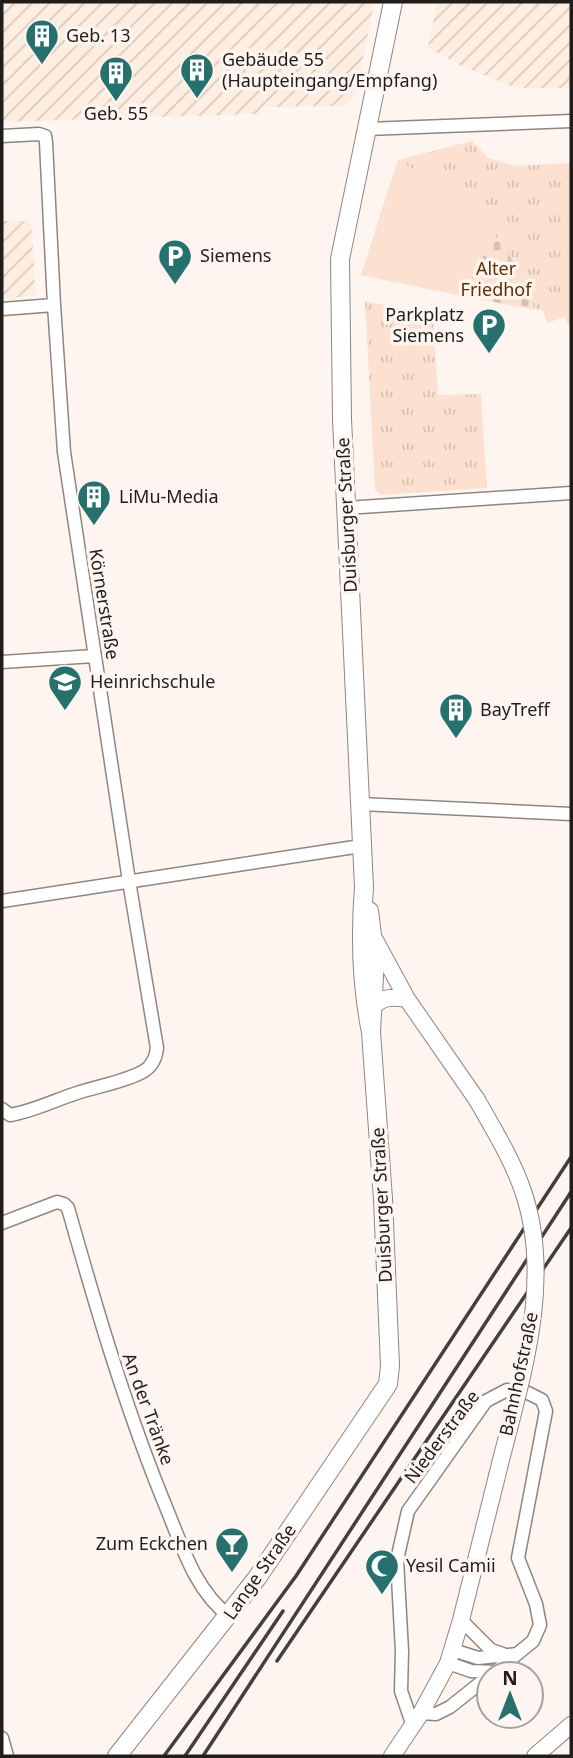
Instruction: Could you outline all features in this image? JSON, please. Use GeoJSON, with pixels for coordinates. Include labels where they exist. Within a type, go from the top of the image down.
{"type":"FeatureCollection","features":[{"type":"Feature","properties":{"kind":"main road","name":"Duisburger Straße"},"geometry":{"type":"LineString","coordinates":[[389,1378],[383,1199],[371,1032],[362,978],[360,929],[364,887],[342,419],[340,259],[393,2]]}},
{"type":"Feature","properties":{"kind":"main road","name":"Bahnhofstraße"},"geometry":{"type":"LineString","coordinates":[[364,887],[374,937]]}},
{"type":"Feature","properties":{"kind":"main road","name":"Duisburger Straße"},"geometry":{"type":"LineString","coordinates":[[371,1032],[375,974],[374,937]]}},
{"type":"Feature","properties":{"kind":"main road","name":"Lange Straße"},"geometry":{"type":"LineString","coordinates":[[117,1756],[229,1616],[382,1395],[389,1378]]}},
{"type":"Feature","properties":{"kind":"street"},"geometry":{"type":"LineString","coordinates":[[367,129],[571,121]]}},
{"type":"Feature","properties":{"kind":"street","name":"Körnerstraße"},"geometry":{"type":"LineString","coordinates":[[2,136],[45,136],[64,452],[128,881],[158,1048],[156,1057],[146,1070],[137,1074],[27,1112],[10,1115],[3,1112]]}},
{"type":"Feature","properties":{"kind":"street"},"geometry":{"type":"LineString","coordinates":[[2,309],[54,305]]}},
{"type":"Feature","properties":{"kind":"street"},"geometry":{"type":"LineString","coordinates":[[346,508],[571,493]]}},
{"type":"Feature","properties":{"kind":"street"},"geometry":{"type":"LineString","coordinates":[[2,662],[94,656]]}},
{"type":"Feature","properties":{"kind":"street"},"geometry":{"type":"LineString","coordinates":[[360,804],[571,814]]}},
{"type":"Feature","properties":{"kind":"street"},"geometry":{"type":"LineString","coordinates":[[2,901],[361,846]]}},
{"type":"Feature","properties":{"kind":"street","name":"Bahnhofstraße"},"geometry":{"type":"LineString","coordinates":[[374,937],[408,999],[477,1100],[506,1150],[524,1193],[533,1231],[535,1273],[535,1301],[527,1348],[461,1620],[450,1656],[417,1719],[392,1756]]}},
{"type":"Feature","properties":{"kind":"street"},"geometry":{"type":"LineString","coordinates":[[372,1008],[377,1002],[390,997],[408,999]]}},
{"type":"Feature","properties":{"kind":"street","name":"An der Tränke"},"geometry":{"type":"LineString","coordinates":[[2,1223],[57,1202],[68,1208],[106,1343],[155,1479],[186,1556],[203,1589],[229,1616]]}},
{"type":"Feature","properties":{"kind":"street","name":"Niederstraße"},"geometry":{"type":"LineString","coordinates":[[475,1687],[450,1707],[417,1719],[401,1691],[402,1651],[397,1560],[408,1511],[481,1408],[507,1390],[528,1393],[542,1400],[546,1410],[518,1558],[536,1604],[540,1625],[533,1641],[511,1660]]}},
{"type":"Feature","properties":{"kind":"street"},"geometry":{"type":"LineString","coordinates":[[461,1620],[491,1650],[507,1655]]}},
{"type":"Feature","properties":{"kind":"street"},"geometry":{"type":"LineString","coordinates":[[450,1656],[478,1658],[521,1653]]}},
{"type":"Feature","properties":{"kind":"street"},"geometry":{"type":"LineString","coordinates":[[450,1656],[475,1672]]}},
{"type":"Feature","properties":{"kind":"street"},"geometry":{"type":"LineString","coordinates":[[535,1756],[571,1725]]}},
{"type":"Feature","properties":{"kind":"street"},"geometry":{"type":"LineString","coordinates":[[2,1738],[7,1756]]}},
{"type":"Feature","properties":{"kind":"shaded area"},"geometry":{"type":"Polygon","coordinates":[[[2,2],[374,2],[356,95],[343,106],[261,107],[260,114],[2,122],[2,2]]]}},
{"type":"Feature","properties":{"kind":"shaded area"},"geometry":{"type":"Polygon","coordinates":[[[437,2],[571,2],[571,88],[516,88],[462,66],[428,48],[437,2]]]}},
{"type":"Feature","properties":{"kind":"shaded area"},"geometry":{"type":"Polygon","coordinates":[[[2,221],[31,221],[36,295],[2,299],[2,221]]]}},
{"type":"Feature","properties":{"kind":"green space"},"geometry":{"type":"Polygon","coordinates":[[[472,141],[488,158],[516,166],[571,163],[571,329],[564,317],[547,323],[543,310],[361,275],[398,160],[472,141]]]}},
{"type":"Feature","properties":{"kind":"green space"},"geometry":{"type":"Polygon","coordinates":[[[398,160],[456,196],[494,235],[462,296],[361,275],[398,160]]]}},
{"type":"Feature","properties":{"kind":"green space","name":"Alter Friedhof"},"geometry":{"type":"Polygon","coordinates":[[[494,235],[518,270],[535,310],[462,296],[494,235]]]}},
{"type":"Feature","properties":{"kind":"green space"},"geometry":{"type":"Polygon","coordinates":[[[365,301],[433,315],[438,395],[481,394],[487,488],[381,495],[375,490],[365,301]]]}},
{"type":"Feature","properties":{"kind":"railway"},"geometry":{"type":"LineString","coordinates":[[164,1756],[296,1576],[571,1157]]}},
{"type":"Feature","properties":{"kind":"railway"},"geometry":{"type":"LineString","coordinates":[[203,1756],[571,1192]]}},
{"type":"Feature","properties":{"kind":"railway"},"geometry":{"type":"LineString","coordinates":[[277,1661],[571,1228]]}},
{"type":"Feature","properties":{"kind":"railway"},"geometry":{"type":"LineString","coordinates":[[185,1756],[283,1611]]}},
{"type":"Feature","properties":{"kind":"place","name":"Geb. 13"},"geometry":{"type":"Point","coordinates":[42,66]}},
{"type":"Feature","properties":{"kind":"place","name":"Gebäude 55 (Haupteingang/Empfang)"},"geometry":{"type":"Point","coordinates":[197,100]}},
{"type":"Feature","properties":{"kind":"place","name":"Geb. 55"},"geometry":{"type":"Point","coordinates":[116,103]}},
{"type":"Feature","properties":{"kind":"place","name":"Siemens"},"geometry":{"type":"Point","coordinates":[175,286]}},
{"type":"Feature","properties":{"kind":"place","name":"Parkplatz Siemens"},"geometry":{"type":"Point","coordinates":[489,355]}},
{"type":"Feature","properties":{"kind":"place","name":"LiMu-Media"},"geometry":{"type":"Point","coordinates":[94,527]}},
{"type":"Feature","properties":{"kind":"place","name":"Heinrichschule"},"geometry":{"type":"Point","coordinates":[65,712]}},
{"type":"Feature","properties":{"kind":"place","name":"BayTreff"},"geometry":{"type":"Point","coordinates":[456,740]}},
{"type":"Feature","properties":{"kind":"place","name":"Zum Eckchen"},"geometry":{"type":"Point","coordinates":[232,1574]}},
{"type":"Feature","properties":{"kind":"place","name":"Yesil Camii"},"geometry":{"type":"Point","coordinates":[382,1596]}}]}
